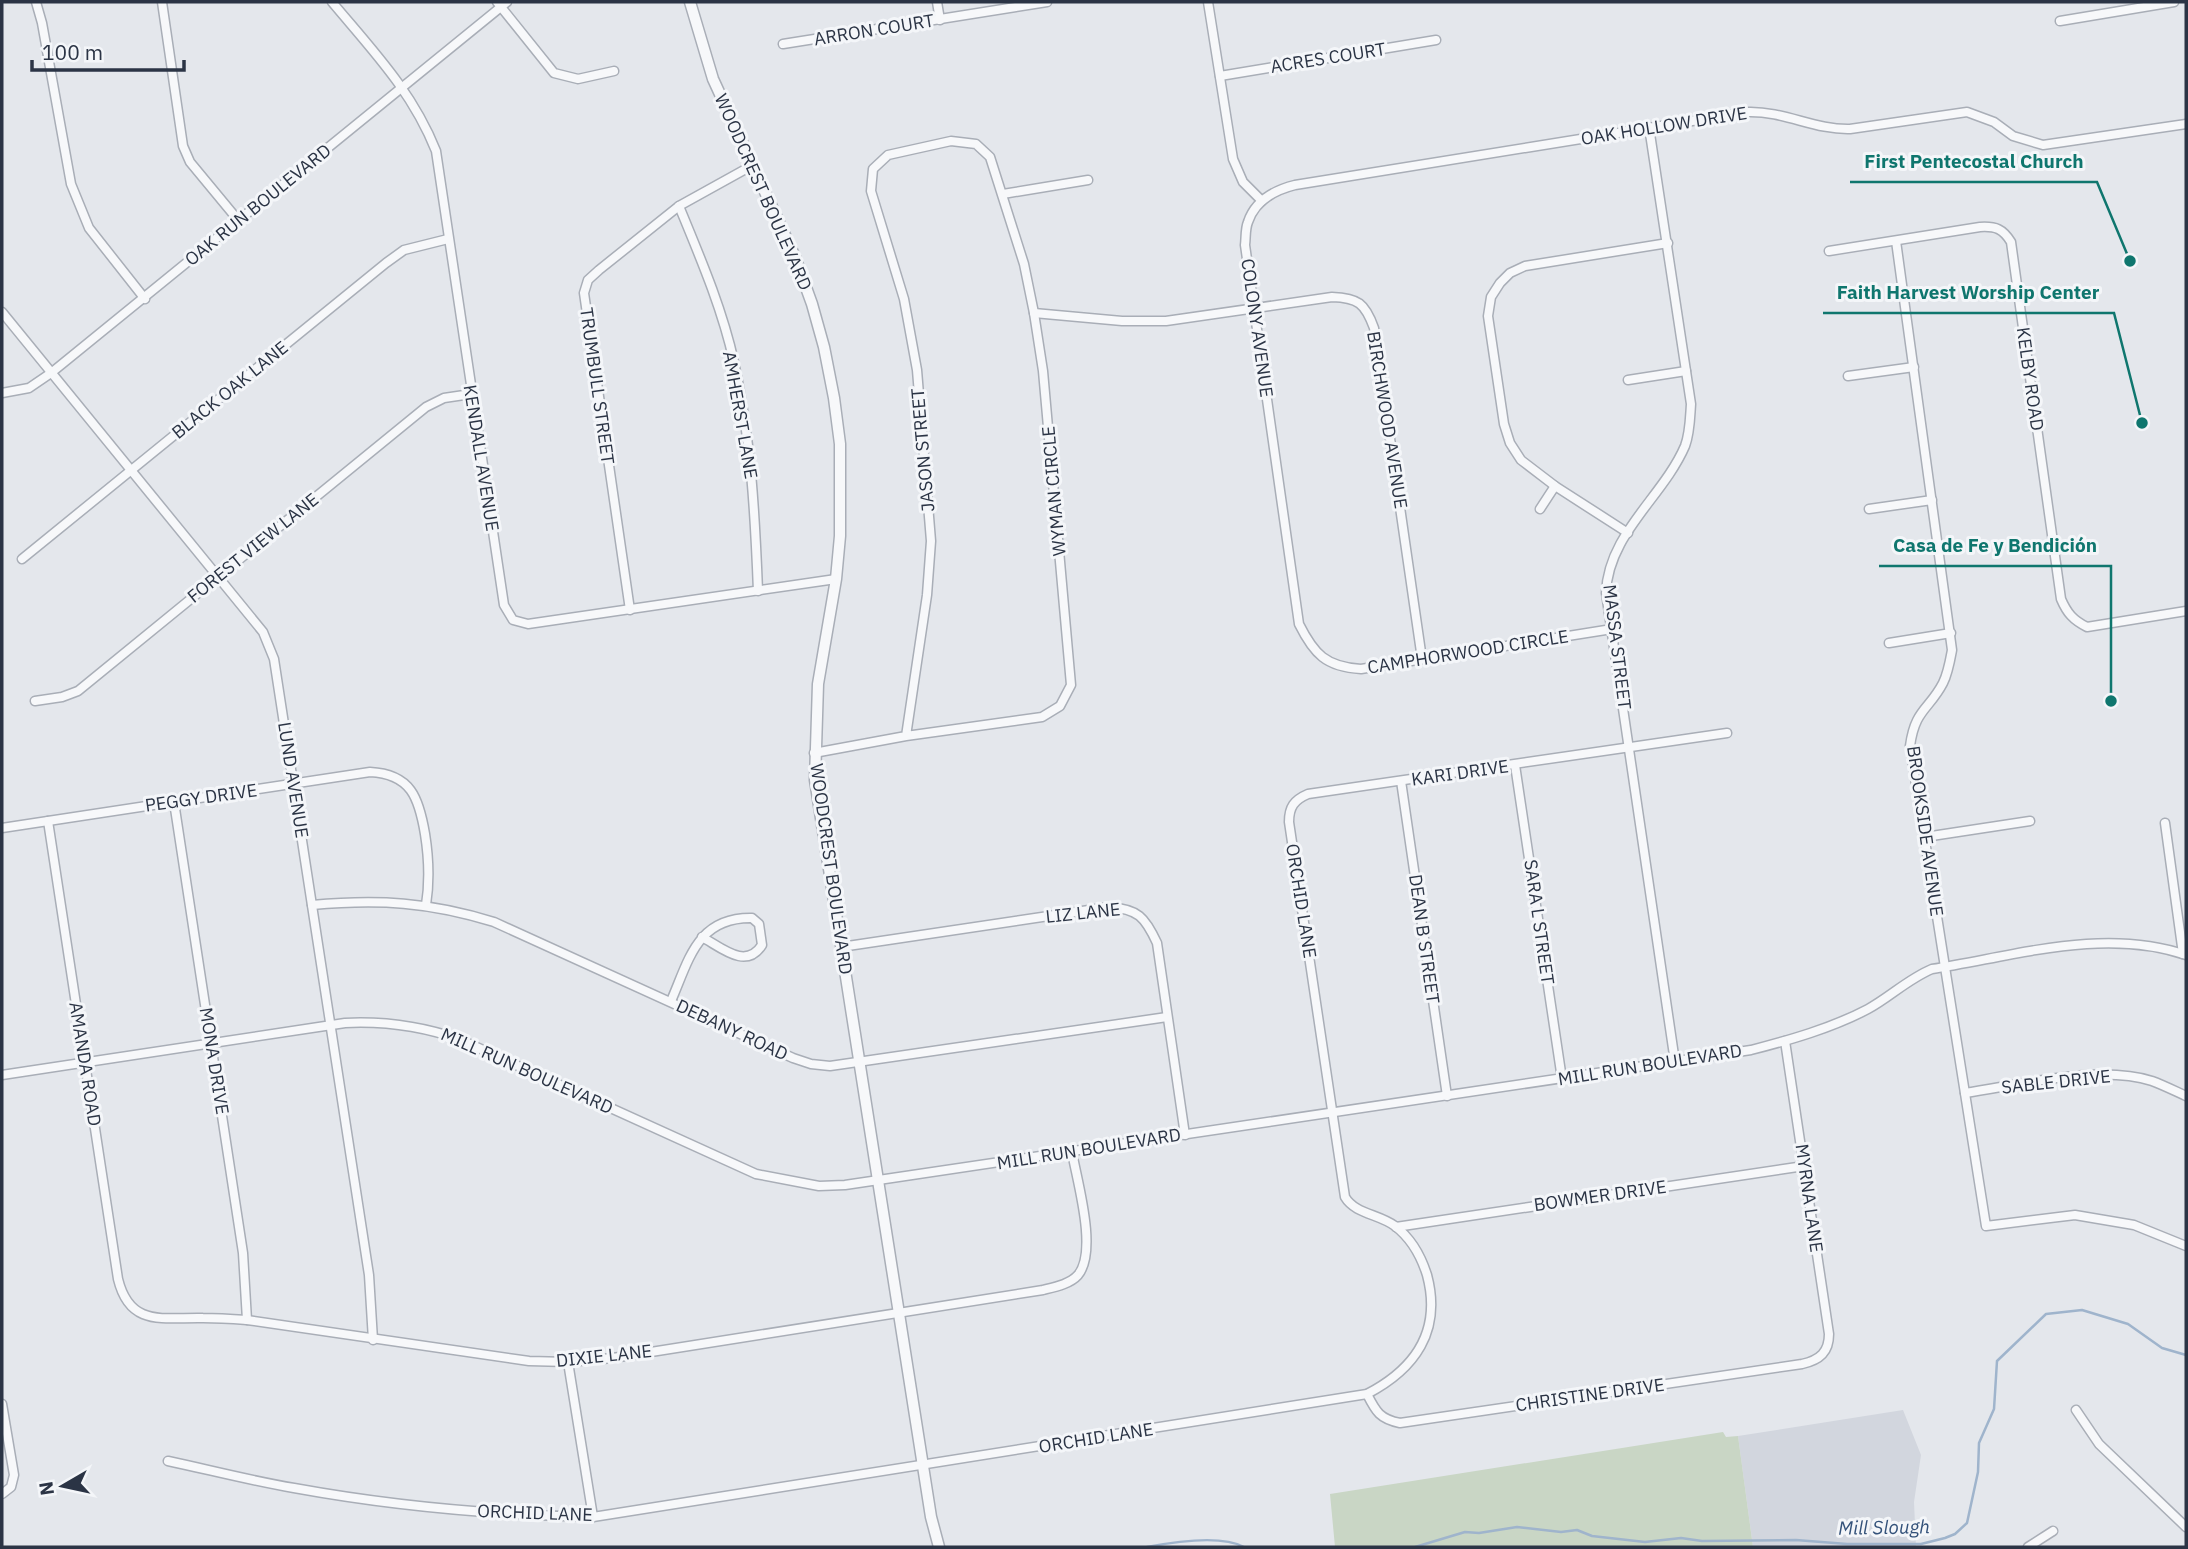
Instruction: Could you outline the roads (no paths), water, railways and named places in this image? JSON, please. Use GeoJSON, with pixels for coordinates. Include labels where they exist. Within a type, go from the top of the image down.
{"type":"FeatureCollection","features":[{"type":"Feature","properties":{"kind":"street"},"geometry":{"type":"LineString","coordinates":[[36,2],[74,194],[89,228],[145,299]]}},
{"type":"Feature","properties":{"kind":"street"},"geometry":{"type":"LineString","coordinates":[[162,2],[183,146],[190,162],[238,220]]}},
{"type":"Feature","properties":{"kind":"street","name":"KENDALL AVENUE"},"geometry":{"type":"LineString","coordinates":[[332,2],[403,86],[425,123],[436,151],[504,605],[513,620],[528,624],[836,579]]}},
{"type":"Feature","properties":{"kind":"street","name":"WOODCREST BOULEVARD"},"geometry":{"type":"LineString","coordinates":[[690,2],[713,79],[795,257],[824,347],[839,444],[841,524],[836,579],[818,684],[815,780],[931,1517],[939,1547]]}},
{"type":"Feature","properties":{"kind":"street"},"geometry":{"type":"LineString","coordinates":[[937,2],[940,20]]}},
{"type":"Feature","properties":{"kind":"street","name":"ARRON COURT"},"geometry":{"type":"LineString","coordinates":[[783,44],[1047,2]]}},
{"type":"Feature","properties":{"kind":"street"},"geometry":{"type":"LineString","coordinates":[[1208,2],[1233,159],[1243,182],[1262,201]]}},
{"type":"Feature","properties":{"kind":"street"},"geometry":{"type":"LineString","coordinates":[[2060,21],[2174,2]]}},
{"type":"Feature","properties":{"kind":"street"},"geometry":{"type":"LineString","coordinates":[[501,3],[554,73],[578,79],[614,71]]}},
{"type":"Feature","properties":{"kind":"street","name":"OAK RUN BOULEVARD"},"geometry":{"type":"LineString","coordinates":[[2,393],[29,388],[51,373],[145,299],[501,3]]}},
{"type":"Feature","properties":{"kind":"street","name":"ACRES COURT"},"geometry":{"type":"LineString","coordinates":[[1220,76],[1436,40]]}},
{"type":"Feature","properties":{"kind":"street","name":"OAK HOLLOW DRIVE"},"geometry":{"type":"LineString","coordinates":[[1262,201],[1278,189],[1295,185],[1649,127],[1762,112],[1832,129],[1967,112],[1994,122],[2013,136],[2043,145],[2186,124]]}},
{"type":"Feature","properties":{"kind":"street","name":"MASSA STREET"},"geometry":{"type":"LineString","coordinates":[[1649,127],[1691,404],[1686,445],[1615,555],[1607,578],[1606,593],[1675,1062]]}},
{"type":"Feature","properties":{"kind":"street","name":"WYMAN CIRCLE"},"geometry":{"type":"LineString","coordinates":[[814,753],[906,736],[1042,717],[1059,706],[1072,685],[1043,371],[1034,313],[1024,264],[990,157],[976,144],[951,141],[888,155],[873,169]]}},
{"type":"Feature","properties":{"kind":"street","name":"TRUMBULL STREET"},"geometry":{"type":"LineString","coordinates":[[630,610],[584,293],[588,280],[593,275],[679,206],[754,165]]}},
{"type":"Feature","properties":{"kind":"street","name":"JASON STREET"},"geometry":{"type":"LineString","coordinates":[[873,169],[871,191],[904,299],[916,370],[931,541],[927,595],[906,736]]}},
{"type":"Feature","properties":{"kind":"street"},"geometry":{"type":"LineString","coordinates":[[1003,194],[1088,180]]}},
{"type":"Feature","properties":{"kind":"street","name":"COLONY AVENUE"},"geometry":{"type":"LineString","coordinates":[[1262,201],[1248,222],[1245,245],[1299,624],[1309,645],[1325,660]]}},
{"type":"Feature","properties":{"kind":"street","name":"AMHERST LANE"},"geometry":{"type":"LineString","coordinates":[[679,206],[709,280],[734,360],[746,426],[755,505],[758,591]]}},
{"type":"Feature","properties":{"kind":"street","name":"KELBY ROAD"},"geometry":{"type":"LineString","coordinates":[[1896,241],[1994,226],[2005,233],[2011,242],[2061,599],[2066,611],[2074,620],[2087,627],[2186,611]]}},
{"type":"Feature","properties":{"kind":"street","name":"BLACK OAK LANE"},"geometry":{"type":"LineString","coordinates":[[22,559],[386,263],[404,250],[448,239]]}},
{"type":"Feature","properties":{"kind":"street"},"geometry":{"type":"LineString","coordinates":[[1829,251],[1896,241]]}},
{"type":"Feature","properties":{"kind":"street","name":"BROOKSIDE AVENUE"},"geometry":{"type":"LineString","coordinates":[[1896,241],[1952,650],[1943,683],[1917,719],[1910,746],[1986,1226],[2075,1215],[2134,1225],[2186,1246]]}},
{"type":"Feature","properties":{"kind":"street"},"geometry":{"type":"LineString","coordinates":[[1628,533],[1555,486],[1521,460],[1510,443],[1504,424],[1488,316],[1491,297],[1500,282],[1510,273],[1525,266],[1668,243]]}},
{"type":"Feature","properties":{"kind":"street","name":"BIRCHWOOD AVENUE"},"geometry":{"type":"LineString","coordinates":[[1034,313],[1122,321],[1166,321],[1341,298],[1350,298],[1362,304],[1374,328],[1422,659]]}},
{"type":"Feature","properties":{"kind":"street","name":"LUND AVENUE"},"geometry":{"type":"LineString","coordinates":[[2,312],[263,632],[274,659],[369,1275],[373,1339]]}},
{"type":"Feature","properties":{"kind":"street"},"geometry":{"type":"LineString","coordinates":[[1848,376],[1914,367]]}},
{"type":"Feature","properties":{"kind":"street"},"geometry":{"type":"LineString","coordinates":[[1628,380],[1686,371]]}},
{"type":"Feature","properties":{"kind":"street","name":"FOREST VIEW LANE"},"geometry":{"type":"LineString","coordinates":[[35,701],[62,697],[78,691],[426,407],[444,398],[471,394]]}},
{"type":"Feature","properties":{"kind":"street"},"geometry":{"type":"LineString","coordinates":[[1540,509],[1555,486]]}},
{"type":"Feature","properties":{"kind":"street"},"geometry":{"type":"LineString","coordinates":[[1869,509],[1932,500]]}},
{"type":"Feature","properties":{"kind":"street","name":"CAMPHORWOOD CIRCLE"},"geometry":{"type":"LineString","coordinates":[[1325,660],[1345,668],[1361,669],[1612,629]]}},
{"type":"Feature","properties":{"kind":"street"},"geometry":{"type":"LineString","coordinates":[[1889,643],[1951,634]]}},
{"type":"Feature","properties":{"kind":"street","name":"KARI DRIVE"},"geometry":{"type":"LineString","coordinates":[[1293,804],[1298,798],[1308,794],[1727,733]]}},
{"type":"Feature","properties":{"kind":"street","name":"SARA L STREET"},"geometry":{"type":"LineString","coordinates":[[1515,765],[1562,1079]]}},
{"type":"Feature","properties":{"kind":"street","name":"PEGGY DRIVE"},"geometry":{"type":"LineString","coordinates":[[2,828],[370,772],[383,773],[399,779],[408,787],[421,809],[430,862],[426,905]]}},
{"type":"Feature","properties":{"kind":"street","name":"DEAN B STREET"},"geometry":{"type":"LineString","coordinates":[[1401,781],[1447,1097]]}},
{"type":"Feature","properties":{"kind":"street","name":"MONA DRIVE"},"geometry":{"type":"LineString","coordinates":[[174,802],[243,1253],[247,1321]]}},
{"type":"Feature","properties":{"kind":"street","name":"ORCHID LANE"},"geometry":{"type":"LineString","coordinates":[[168,1461],[291,1488],[360,1499],[518,1514],[593,1517],[1367,1394],[1389,1383],[1414,1357],[1424,1341],[1432,1307],[1431,1290],[1422,1258],[1412,1242],[1379,1216],[1349,1205],[1345,1197],[1289,822],[1293,804]]}},
{"type":"Feature","properties":{"kind":"street","name":"AMANDA ROAD"},"geometry":{"type":"LineString","coordinates":[[48,821],[118,1279],[121,1293],[130,1305]]}},
{"type":"Feature","properties":{"kind":"street"},"geometry":{"type":"LineString","coordinates":[[1925,837],[2030,821]]}},
{"type":"Feature","properties":{"kind":"street"},"geometry":{"type":"LineString","coordinates":[[2165,823],[2185,955]]}},
{"type":"Feature","properties":{"kind":"street","name":"DEBANY ROAD"},"geometry":{"type":"LineString","coordinates":[[312,905],[372,901],[426,905],[494,922],[802,1061],[830,1066],[1167,1017]]}},
{"type":"Feature","properties":{"kind":"street","name":"LIZ LANE"},"geometry":{"type":"LineString","coordinates":[[841,947],[1108,907],[1127,908],[1138,914],[1149,926],[1157,943],[1185,1135]]}},
{"type":"Feature","properties":{"kind":"street"},"geometry":{"type":"LineString","coordinates":[[671,1001],[694,949],[702,937],[714,926],[725,921],[752,918],[759,924],[762,945],[757,953],[748,957],[736,956],[702,937]]}},
{"type":"Feature","properties":{"kind":"street","name":"MILL RUN BOULEVARD"},"geometry":{"type":"LineString","coordinates":[[2,1075],[376,1021],[430,1029],[461,1040],[756,1174],[819,1186],[878,1182],[1730,1054],[1785,1041],[1850,1018],[1885,999],[1920,974],[2057,947],[2128,943],[2185,955]]}},
{"type":"Feature","properties":{"kind":"street","name":"MYRNA LANE"},"geometry":{"type":"LineString","coordinates":[[1785,1041],[1829,1334],[1829,1345],[1824,1354]]}},
{"type":"Feature","properties":{"kind":"street","name":"SABLE DRIVE"},"geometry":{"type":"LineString","coordinates":[[1965,1093],[2095,1074],[2123,1075],[2152,1081],[2186,1096]]}},
{"type":"Feature","properties":{"kind":"street","name":"DIXIE LANE"},"geometry":{"type":"LineString","coordinates":[[130,1305],[141,1315],[154,1319],[247,1321],[530,1361],[568,1362],[613,1358],[1043,1290],[1062,1285],[1078,1275],[1085,1259],[1088,1242],[1072,1152]]}},
{"type":"Feature","properties":{"kind":"street","name":"BOWMER DRIVE"},"geometry":{"type":"LineString","coordinates":[[1396,1227],[1804,1166]]}},
{"type":"Feature","properties":{"kind":"street","name":"CHRISTINE DRIVE"},"geometry":{"type":"LineString","coordinates":[[1367,1394],[1376,1412],[1387,1420],[1400,1423],[1802,1364],[1814,1361],[1824,1354]]}},
{"type":"Feature","properties":{"kind":"street"},"geometry":{"type":"LineString","coordinates":[[568,1362],[593,1517]]}},
{"type":"Feature","properties":{"kind":"street"},"geometry":{"type":"LineString","coordinates":[[2,1404],[14,1475],[11,1487],[2,1494]]}},
{"type":"Feature","properties":{"kind":"street"},"geometry":{"type":"LineString","coordinates":[[2076,1410],[2099,1444],[2186,1527]]}},
{"type":"Feature","properties":{"kind":"street"},"geometry":{"type":"LineString","coordinates":[[2028,1547],[2053,1531]]}},
{"type":"Feature","properties":{"kind":"waterway","name":"Mill Slough"},"geometry":{"type":"LineString","coordinates":[[1415,1547],[1465,1532],[1479,1533],[1517,1527],[1561,1532],[1577,1530],[1592,1536],[1645,1542],[1681,1538],[1702,1541],[1796,1540],[1847,1544],[1921,1544],[1955,1534],[1967,1523],[1978,1472],[1979,1443],[1994,1409],[1997,1361],[2046,1314],[2082,1310],[2128,1324],[2162,1348],[2186,1355]]}},
{"type":"Feature","properties":{"kind":"waterway","name":"Mill Slough"},"geometry":{"type":"LineString","coordinates":[[1147,1547],[1210,1540],[1244,1547]]}},
{"type":"Feature","properties":{"kind":"place","name":"First Pentecostal Church"},"geometry":{"type":"Point","coordinates":[2130,261]}},
{"type":"Feature","properties":{"kind":"place","name":"Faith Harvest Worship Center"},"geometry":{"type":"Point","coordinates":[2142,423]}},
{"type":"Feature","properties":{"kind":"place","name":"Casa de Fe y Bendición"},"geometry":{"type":"Point","coordinates":[2111,701]}}]}
